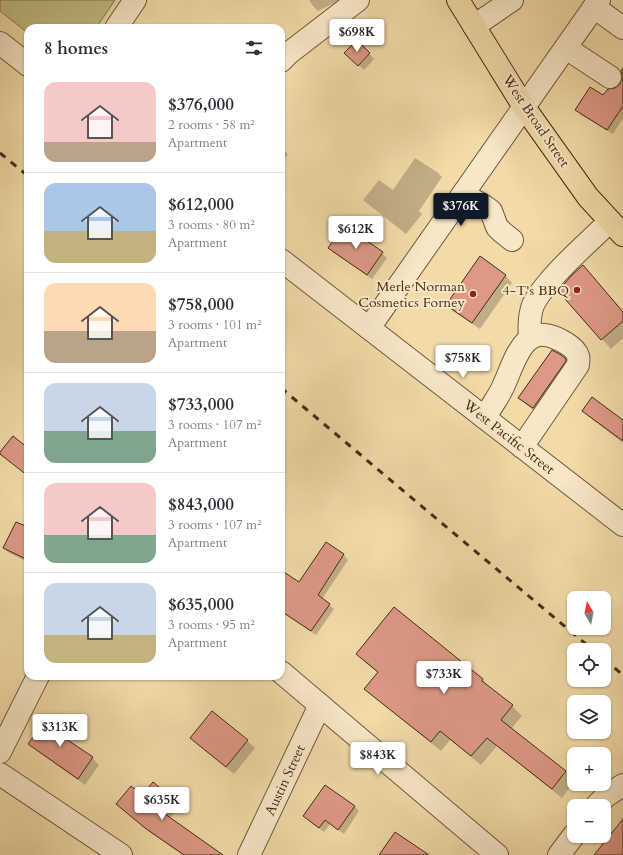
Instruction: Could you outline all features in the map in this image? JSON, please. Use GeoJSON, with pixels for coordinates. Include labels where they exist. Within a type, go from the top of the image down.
{"type":"FeatureCollection","features":[{"type":"Feature","properties":{"kind":"main road","name":"West Broad Street"},"geometry":{"type":"LineString","coordinates":[[458,0],[524,107],[588,197],[617,228]]}},
{"type":"Feature","properties":{"kind":"street"},"geometry":{"type":"LineString","coordinates":[[119,24],[135,0]]}},
{"type":"Feature","properties":{"kind":"street"},"geometry":{"type":"LineString","coordinates":[[285,57],[358,0]]}},
{"type":"Feature","properties":{"kind":"street"},"geometry":{"type":"LineString","coordinates":[[474,26],[512,0]]}},
{"type":"Feature","properties":{"kind":"street"},"geometry":{"type":"LineString","coordinates":[[369,328],[597,4],[623,28]]}},
{"type":"Feature","properties":{"kind":"street"},"geometry":{"type":"LineString","coordinates":[[0,43],[24,62]]}},
{"type":"Feature","properties":{"kind":"street"},"geometry":{"type":"LineString","coordinates":[[566,48],[610,77]]}},
{"type":"Feature","properties":{"kind":"street"},"geometry":{"type":"LineString","coordinates":[[463,194],[491,211],[497,227],[512,240]]}},
{"type":"Feature","properties":{"kind":"street"},"geometry":{"type":"LineString","coordinates":[[530,338],[530,319],[534,304],[541,292],[556,274],[617,228]]}},
{"type":"Feature","properties":{"kind":"street","name":"West Pacific Street"},"geometry":{"type":"LineString","coordinates":[[285,263],[623,525]]}},
{"type":"Feature","properties":{"kind":"street"},"geometry":{"type":"LineString","coordinates":[[485,418],[501,391],[520,349],[530,338],[545,335],[553,337],[567,344],[576,351],[578,355],[578,365],[522,447]]}},
{"type":"Feature","properties":{"kind":"street"},"geometry":{"type":"LineString","coordinates":[[285,675],[496,855]]}},
{"type":"Feature","properties":{"kind":"street"},"geometry":{"type":"LineString","coordinates":[[0,752],[36,680]]}},
{"type":"Feature","properties":{"kind":"street","name":"Austin Street"},"geometry":{"type":"LineString","coordinates":[[249,855],[320,705]]}},
{"type":"Feature","properties":{"kind":"street"},"geometry":{"type":"LineString","coordinates":[[0,774],[121,855]]}},
{"type":"Feature","properties":{"kind":"street"},"geometry":{"type":"LineString","coordinates":[[603,799],[623,785]]}},
{"type":"Feature","properties":{"kind":"street"},"geometry":{"type":"LineString","coordinates":[[559,855],[568,843]]}},
{"type":"Feature","properties":{"kind":"shaded area"},"geometry":{"type":"Polygon","coordinates":[[[0,0],[115,0],[99,24],[24,24],[24,30],[0,11],[0,0]]]}},
{"type":"Feature","properties":{"kind":"building"},"geometry":{"type":"Polygon","coordinates":[[[357,40],[370,53],[358,66],[344,53],[357,40]]]}},
{"type":"Feature","properties":{"kind":"building"},"geometry":{"type":"Polygon","coordinates":[[[623,68],[623,106],[607,130],[575,110],[590,87],[603,95],[608,89],[615,88],[620,84],[622,77],[621,71],[623,68]]]}},
{"type":"Feature","properties":{"kind":"building"},"geometry":{"type":"Polygon","coordinates":[[[344,225],[383,252],[367,275],[328,248],[344,225]]]}},
{"type":"Feature","properties":{"kind":"building"},"geometry":{"type":"Polygon","coordinates":[[[480,256],[506,275],[472,323],[446,305],[480,256]]]}},
{"type":"Feature","properties":{"kind":"building"},"geometry":{"type":"Polygon","coordinates":[[[583,265],[623,312],[623,321],[601,340],[558,291],[583,265]]]}},
{"type":"Feature","properties":{"kind":"building"},"geometry":{"type":"Polygon","coordinates":[[[552,350],[561,355],[566,359],[566,361],[533,408],[518,398],[552,350]]]}},
{"type":"Feature","properties":{"kind":"building"},"geometry":{"type":"Polygon","coordinates":[[[592,397],[623,420],[623,441],[582,411],[592,397]]]}},
{"type":"Feature","properties":{"kind":"building"},"geometry":{"type":"Polygon","coordinates":[[[13,436],[24,445],[24,473],[0,454],[13,436]]]}},
{"type":"Feature","properties":{"kind":"building"},"geometry":{"type":"Polygon","coordinates":[[[16,522],[24,525],[24,558],[3,548],[16,522]]]}},
{"type":"Feature","properties":{"kind":"building"},"geometry":{"type":"Polygon","coordinates":[[[326,542],[344,554],[318,595],[330,604],[311,631],[285,614],[285,573],[299,582],[326,542]]]}},
{"type":"Feature","properties":{"kind":"building"},"geometry":{"type":"Polygon","coordinates":[[[394,607],[513,705],[501,720],[566,771],[552,789],[487,738],[471,756],[440,731],[431,742],[364,689],[378,672],[356,654],[394,607]]]}},
{"type":"Feature","properties":{"kind":"building"},"geometry":{"type":"Polygon","coordinates":[[[212,711],[248,740],[226,767],[190,738],[212,711]]]}},
{"type":"Feature","properties":{"kind":"building"},"geometry":{"type":"Polygon","coordinates":[[[49,715],[66,726],[60,735],[93,757],[78,779],[28,744],[49,715]]]}},
{"type":"Feature","properties":{"kind":"building"},"geometry":{"type":"Polygon","coordinates":[[[153,782],[165,792],[161,798],[171,807],[165,814],[223,855],[184,855],[145,828],[116,804],[131,786],[142,795],[153,782]]]}},
{"type":"Feature","properties":{"kind":"building"},"geometry":{"type":"Polygon","coordinates":[[[325,785],[355,806],[338,830],[325,820],[319,828],[303,816],[325,785]]]}},
{"type":"Feature","properties":{"kind":"building"},"geometry":{"type":"Polygon","coordinates":[[[623,819],[623,855],[594,855],[604,843],[611,843],[611,834],[623,819]]]}},
{"type":"Feature","properties":{"kind":"building"},"geometry":{"type":"Polygon","coordinates":[[[395,832],[429,855],[379,855],[395,832]]]}},
{"type":"Feature","properties":{"kind":"railway"},"geometry":{"type":"LineString","coordinates":[[0,153],[24,173]]}},
{"type":"Feature","properties":{"kind":"railway"},"geometry":{"type":"LineString","coordinates":[[285,391],[585,643]]}},
{"type":"Feature","properties":{"kind":"railway"},"geometry":{"type":"LineString","coordinates":[[611,665],[623,675]]}},
{"type":"Feature","properties":{"kind":"place","name":"4-T's BBQ"},"geometry":{"type":"Point","coordinates":[577,290]}},
{"type":"Feature","properties":{"kind":"place","name":"Merle Norman Cosmetics Forney"},"geometry":{"type":"Point","coordinates":[473,294]}}]}
